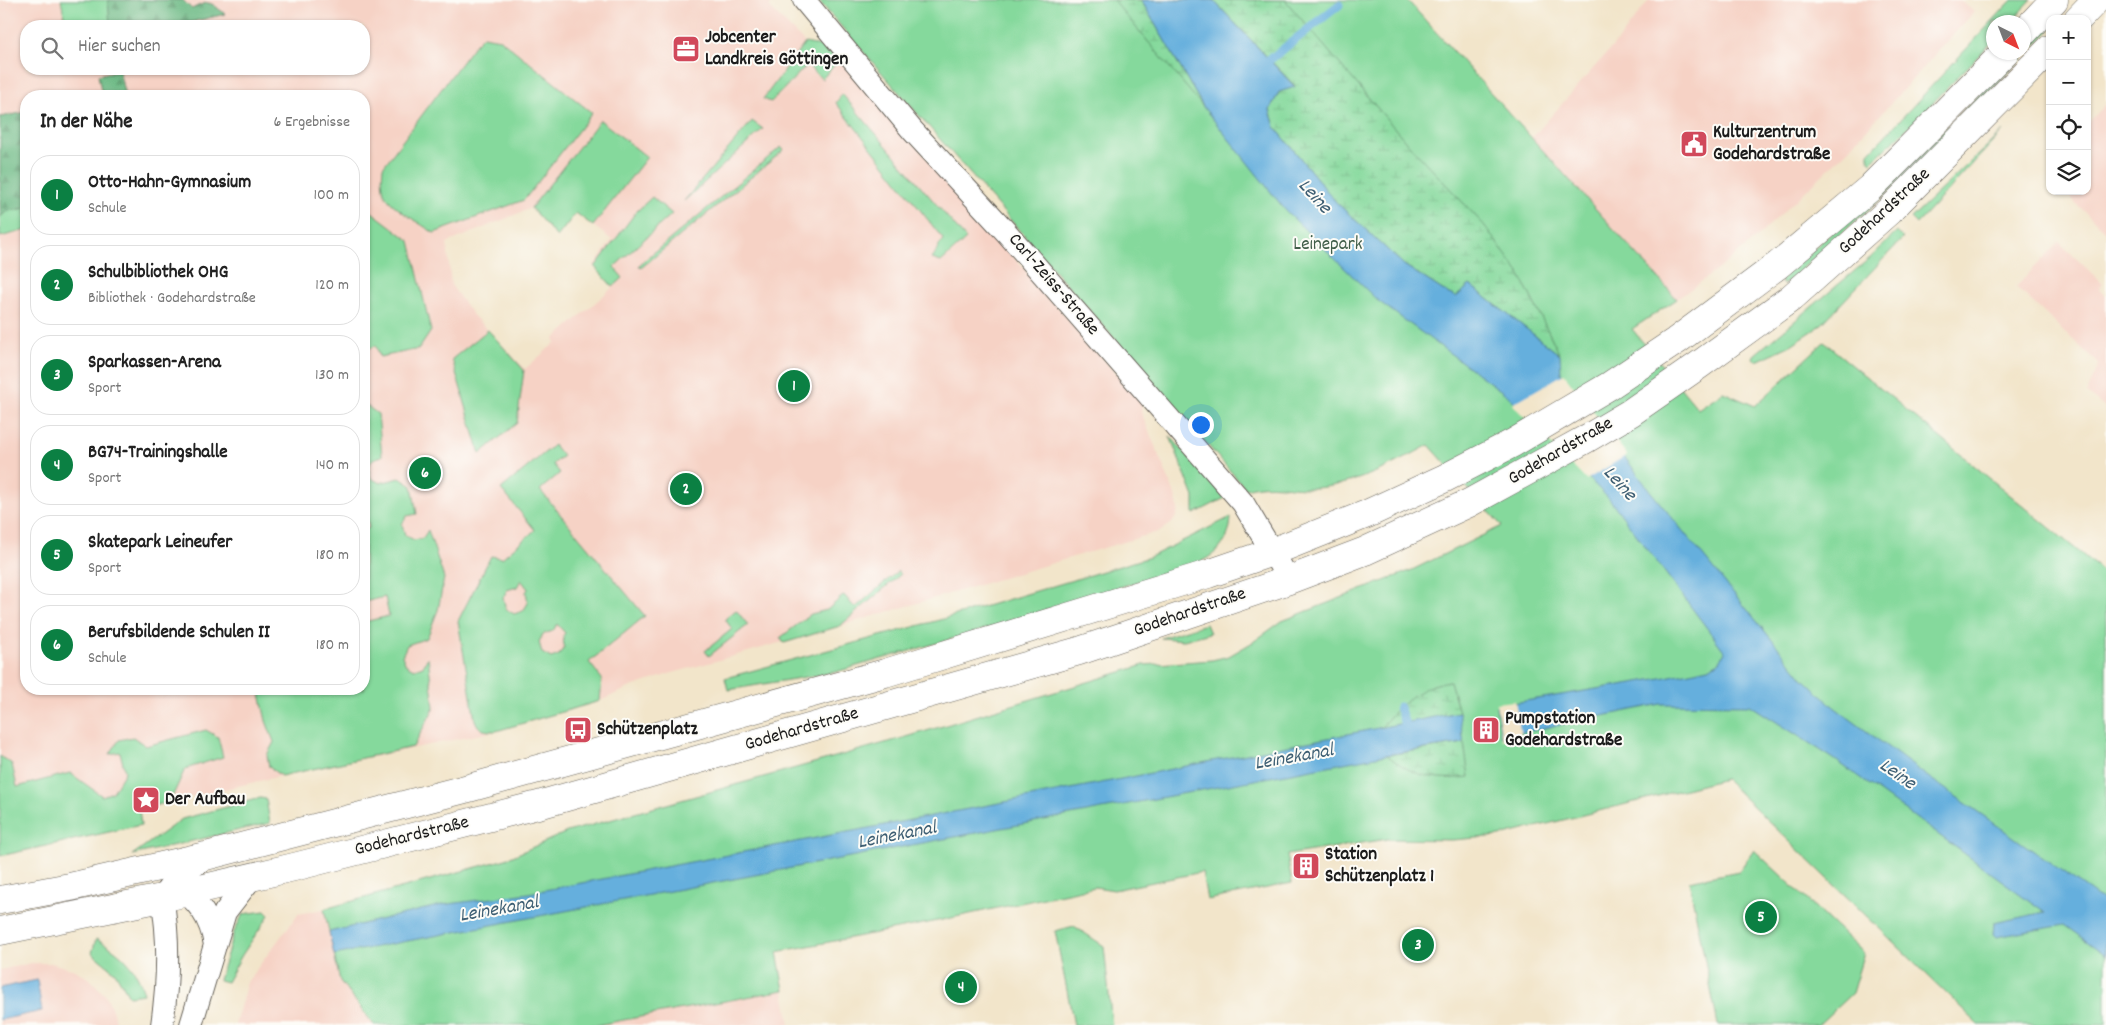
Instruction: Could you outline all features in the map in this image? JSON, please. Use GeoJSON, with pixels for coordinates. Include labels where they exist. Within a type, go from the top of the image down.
{"type":"FeatureCollection","features":[{"type":"Feature","properties":{"kind":"street","name":"Carl-Zeiss-Straße"},"geometry":{"type":"LineString","coordinates":[[804,0],[912,130],[1007,233],[1243,503],[1289,580]]}},
{"type":"Feature","properties":{"kind":"street"},"geometry":{"type":"LineString","coordinates":[[2031,25],[2054,0]]}},
{"type":"Feature","properties":{"kind":"street"},"geometry":{"type":"LineString","coordinates":[[2082,15],[2096,0]]}},
{"type":"Feature","properties":{"kind":"street","name":"Godehardstraße"},"geometry":{"type":"LineString","coordinates":[[0,931],[174,891],[294,867],[542,804],[1079,651],[1289,580],[1365,551],[1469,503],[1586,440],[1699,366],[1791,298],[1889,211],[2046,52]]}},
{"type":"Feature","properties":{"kind":"street","name":"Godehardstraße"},"geometry":{"type":"LineString","coordinates":[[0,900],[206,856],[468,788],[885,673],[1208,574],[1272,552],[1368,514],[1445,478],[1566,413],[1676,341],[1778,265],[1870,188],[1997,60]]}},
{"type":"Feature","properties":{"kind":"street"},"geometry":{"type":"LineString","coordinates":[[162,1025],[168,961],[167,922],[174,891],[206,856]]}},
{"type":"Feature","properties":{"kind":"street","name":"Godehardstraße"},"geometry":{"type":"LineString","coordinates":[[128,874],[174,891]]}},
{"type":"Feature","properties":{"kind":"street"},"geometry":{"type":"LineString","coordinates":[[191,1025],[225,912],[253,876]]}},
{"type":"Feature","properties":{"kind":"street"},"geometry":{"type":"LineString","coordinates":[[174,891],[206,916],[212,927],[215,945]]}},
{"type":"Feature","properties":{"kind":"shaded area"},"geometry":{"type":"Polygon","coordinates":[[[0,0],[774,0],[769,7],[805,43],[820,46],[840,59],[1142,403],[1141,412],[1174,492],[1178,507],[1177,515],[1172,523],[1161,531],[840,626],[669,674],[631,687],[600,701],[602,679],[563,637],[564,647],[559,655],[551,658],[542,653],[539,642],[543,634],[526,592],[528,603],[523,611],[514,614],[506,609],[503,598],[507,590],[517,587],[502,558],[486,731],[496,731],[281,776],[139,809],[141,825],[0,856],[0,0]],[[531,208],[447,243],[451,285],[472,314],[525,369],[556,342],[554,339],[613,287],[594,265],[612,240],[576,213],[557,237],[531,208]]]}},
{"type":"Feature","properties":{"kind":"shaded area","name":"Kulturzentrum Godehardstraße"},"geometry":{"type":"Polygon","coordinates":[[[1649,0],[1960,0],[1974,12],[1848,150],[1814,183],[1757,237],[1720,268],[1677,299],[1531,139],[1621,37],[1649,0]]]}},
{"type":"Feature","properties":{"kind":"shaded area"},"geometry":{"type":"Polygon","coordinates":[[[2106,104],[2106,232],[2067,195],[2091,195],[2091,120],[2106,104]]]}},
{"type":"Feature","properties":{"kind":"shaded area"},"geometry":{"type":"Polygon","coordinates":[[[2059,242],[2103,284],[2099,289],[2106,296],[2106,409],[2087,393],[2099,364],[2016,287],[2059,242]]]}},
{"type":"Feature","properties":{"kind":"shaded area"},"geometry":{"type":"Polygon","coordinates":[[[324,909],[340,981],[374,1025],[235,1025],[247,982],[298,914],[324,909]]]}},
{"type":"Feature","properties":{"kind":"shaded area"},"geometry":{"type":"Polygon","coordinates":[[[31,963],[51,963],[75,970],[91,980],[107,997],[116,1025],[0,1025],[0,970],[31,963]]]}},
{"type":"Feature","properties":{"kind":"shaded area"},"geometry":{"type":"Polygon","coordinates":[[[784,990],[790,1025],[597,1025],[784,990]]]}},
{"type":"Feature","properties":{"kind":"green space"},"geometry":{"type":"Polygon","coordinates":[[[61,0],[183,0],[192,9],[209,3],[225,14],[200,20],[65,20],[61,0]]]}},
{"type":"Feature","properties":{"kind":"green space"},"geometry":{"type":"Polygon","coordinates":[[[108,0],[183,0],[192,9],[209,3],[225,14],[200,20],[110,20],[108,0]]]}},
{"type":"Feature","properties":{"kind":"green space","name":"Leinepark"},"geometry":{"type":"Polygon","coordinates":[[[818,0],[1407,0],[1677,299],[1632,329],[1698,409],[1723,392],[1755,406],[1824,342],[2106,574],[2106,1025],[1979,1025],[1725,779],[1500,836],[1452,840],[1387,839],[1287,855],[1292,883],[1207,900],[1202,872],[1114,890],[1095,887],[928,923],[777,952],[784,990],[597,1025],[374,1025],[340,981],[324,909],[506,859],[567,832],[910,736],[1144,665],[1212,660],[1229,656],[1253,642],[1282,621],[1412,570],[1502,526],[1429,445],[1374,473],[1345,483],[1315,488],[1272,485],[1246,489],[818,0]]]}},
{"type":"Feature","properties":{"kind":"green space"},"geometry":{"type":"Polygon","coordinates":[[[1113,0],[1141,0],[1204,108],[1113,0]]]}},
{"type":"Feature","properties":{"kind":"green space"},"geometry":{"type":"Polygon","coordinates":[[[1213,0],[1285,0],[1409,145],[1484,225],[1519,273],[1560,355],[1470,285],[1456,297],[1404,265],[1336,202],[1275,127],[1270,110],[1279,92],[1295,86],[1213,0]]]}},
{"type":"Feature","properties":{"kind":"green space"},"geometry":{"type":"Polygon","coordinates":[[[2012,0],[2032,0],[2018,15],[1998,15],[2012,0]]]}},
{"type":"Feature","properties":{"kind":"green space"},"geometry":{"type":"Polygon","coordinates":[[[2046,25],[2046,34],[2031,49],[2031,41],[2046,25]]]}},
{"type":"Feature","properties":{"kind":"green space"},"geometry":{"type":"Polygon","coordinates":[[[1986,28],[1986,48],[1915,121],[1871,162],[1869,160],[1869,153],[1986,28]]]}},
{"type":"Feature","properties":{"kind":"green space"},"geometry":{"type":"Polygon","coordinates":[[[483,36],[500,39],[592,113],[524,200],[434,233],[402,212],[387,198],[383,187],[383,167],[483,36]]]}},
{"type":"Feature","properties":{"kind":"green space"},"geometry":{"type":"Polygon","coordinates":[[[805,43],[820,46],[840,59],[822,79],[807,65],[771,102],[763,99],[805,43]]]}},
{"type":"Feature","properties":{"kind":"green space"},"geometry":{"type":"Polygon","coordinates":[[[2013,60],[2020,60],[1897,184],[1785,284],[1782,284],[1781,279],[1946,128],[2013,60]]]}},
{"type":"Feature","properties":{"kind":"green space"},"geometry":{"type":"Polygon","coordinates":[[[98,75],[120,75],[124,90],[101,90],[98,75]]]}},
{"type":"Feature","properties":{"kind":"green space"},"geometry":{"type":"Polygon","coordinates":[[[842,94],[966,239],[941,262],[932,259],[943,239],[836,103],[842,94]]]}},
{"type":"Feature","properties":{"kind":"green space"},"geometry":{"type":"Polygon","coordinates":[[[20,113],[20,209],[7,211],[0,217],[0,117],[20,113]]]}},
{"type":"Feature","properties":{"kind":"green space"},"geometry":{"type":"Polygon","coordinates":[[[600,120],[647,157],[593,226],[576,213],[557,237],[531,208],[600,120]]]}},
{"type":"Feature","properties":{"kind":"green space"},"geometry":{"type":"Polygon","coordinates":[[[752,121],[763,129],[684,201],[752,121]]]}},
{"type":"Feature","properties":{"kind":"green space"},"geometry":{"type":"Polygon","coordinates":[[[2003,131],[1917,224],[1911,218],[2003,131]]]}},
{"type":"Feature","properties":{"kind":"green space"},"geometry":{"type":"Polygon","coordinates":[[[781,147],[784,150],[641,268],[639,265],[781,147]]]}},
{"type":"Feature","properties":{"kind":"green space"},"geometry":{"type":"Polygon","coordinates":[[[652,197],[672,214],[614,267],[623,278],[613,287],[595,267],[636,212],[652,197]]]}},
{"type":"Feature","properties":{"kind":"green space"},"geometry":{"type":"Polygon","coordinates":[[[20,209],[20,232],[0,237],[0,217],[7,211],[20,209]]]}},
{"type":"Feature","properties":{"kind":"green space"},"geometry":{"type":"Polygon","coordinates":[[[370,211],[410,241],[431,331],[419,349],[380,357],[376,346],[370,348],[370,211]]]}},
{"type":"Feature","properties":{"kind":"green space"},"geometry":{"type":"Polygon","coordinates":[[[1897,232],[1903,238],[1820,326],[1791,345],[1759,360],[1755,361],[1753,359],[1754,355],[1870,258],[1897,232]]]}},
{"type":"Feature","properties":{"kind":"green space"},"geometry":{"type":"Polygon","coordinates":[[[488,330],[524,370],[517,423],[480,454],[452,359],[488,330]]]}},
{"type":"Feature","properties":{"kind":"green space"},"geometry":{"type":"Polygon","coordinates":[[[370,408],[378,414],[382,456],[373,459],[370,464],[370,408]]]}},
{"type":"Feature","properties":{"kind":"green space"},"geometry":{"type":"Polygon","coordinates":[[[1170,436],[1225,498],[1194,514],[1194,497],[1170,436]]]}},
{"type":"Feature","properties":{"kind":"green space"},"geometry":{"type":"Polygon","coordinates":[[[554,445],[563,456],[553,464],[560,473],[540,490],[645,616],[589,662],[602,679],[600,701],[496,731],[489,731],[483,730],[475,720],[458,621],[491,556],[502,558],[535,530],[501,489],[554,445]],[[521,580],[517,587],[507,590],[503,598],[506,609],[514,614],[523,611],[528,603],[526,592],[528,589],[521,580]],[[557,624],[553,631],[543,634],[539,642],[542,653],[551,658],[559,655],[564,647],[563,636],[565,633],[557,624]]]}},
{"type":"Feature","properties":{"kind":"green space"},"geometry":{"type":"Polygon","coordinates":[[[370,474],[371,478],[380,483],[400,478],[412,486],[417,514],[407,516],[402,524],[405,535],[414,540],[423,538],[428,530],[444,578],[438,610],[427,638],[407,645],[402,656],[406,665],[414,669],[423,666],[428,657],[434,708],[413,747],[281,776],[269,767],[267,755],[274,742],[266,721],[260,695],[370,695],[370,621],[389,616],[385,597],[370,601],[370,474]]]}},
{"type":"Feature","properties":{"kind":"green space"},"geometry":{"type":"Polygon","coordinates":[[[1231,517],[1229,532],[1223,544],[1213,554],[1200,562],[972,633],[836,672],[728,690],[725,678],[943,619],[1150,557],[1231,517]]]}},
{"type":"Feature","properties":{"kind":"green space"},"geometry":{"type":"Polygon","coordinates":[[[898,571],[901,574],[840,626],[784,643],[780,638],[811,614],[827,610],[844,595],[855,608],[898,571]]]}},
{"type":"Feature","properties":{"kind":"green space"},"geometry":{"type":"Polygon","coordinates":[[[736,610],[748,625],[709,656],[705,651],[732,629],[725,619],[736,610]]]}},
{"type":"Feature","properties":{"kind":"green space"},"geometry":{"type":"Polygon","coordinates":[[[1206,624],[1210,633],[1184,640],[1161,638],[1206,624]]]}},
{"type":"Feature","properties":{"kind":"green space"},"geometry":{"type":"Polygon","coordinates":[[[1450,681],[1459,712],[1380,729],[1394,712],[1410,698],[1429,687],[1450,681]]]}},
{"type":"Feature","properties":{"kind":"green space"},"geometry":{"type":"Polygon","coordinates":[[[206,730],[218,737],[223,757],[185,769],[170,802],[139,809],[141,825],[0,856],[0,756],[12,764],[17,787],[70,773],[102,796],[113,792],[125,772],[120,752],[110,754],[119,740],[133,737],[146,746],[206,730]]]}},
{"type":"Feature","properties":{"kind":"green space"},"geometry":{"type":"Polygon","coordinates":[[[1464,743],[1469,777],[1435,778],[1425,776],[1406,768],[1387,755],[1464,743]]]}},
{"type":"Feature","properties":{"kind":"green space"},"geometry":{"type":"Polygon","coordinates":[[[260,798],[266,799],[270,823],[132,855],[182,819],[260,798]]]}},
{"type":"Feature","properties":{"kind":"green space"},"geometry":{"type":"Polygon","coordinates":[[[1754,850],[1864,953],[1852,993],[1818,1025],[1718,1025],[1689,881],[1739,871],[1754,850]]]}},
{"type":"Feature","properties":{"kind":"green space"},"geometry":{"type":"Polygon","coordinates":[[[265,911],[269,915],[242,955],[227,982],[219,980],[234,932],[243,914],[265,911]]]}},
{"type":"Feature","properties":{"kind":"green space"},"geometry":{"type":"Polygon","coordinates":[[[1074,926],[1104,946],[1112,1025],[1074,1025],[1055,931],[1074,926]]]}},
{"type":"Feature","properties":{"kind":"green space"},"geometry":{"type":"Polygon","coordinates":[[[96,939],[113,949],[127,961],[133,968],[144,994],[129,996],[115,972],[92,953],[96,939]]]}},
{"type":"Feature","properties":{"kind":"water","name":"Leine"},"geometry":{"type":"Polygon","coordinates":[[[1141,0],[1213,0],[1295,87],[1279,92],[1270,110],[1275,127],[1336,202],[1404,265],[1456,297],[1470,285],[1560,355],[1561,373],[1651,492],[1804,679],[1834,707],[1924,774],[2106,902],[2106,955],[2064,925],[1996,937],[1993,934],[1994,923],[2045,912],[1834,759],[1750,705],[1661,704],[1501,737],[1496,706],[1709,668],[1720,661],[1725,652],[1611,501],[1507,395],[1377,300],[1286,211],[1204,108],[1141,0]]]}},
{"type":"Feature","properties":{"kind":"water","name":"Leinekanal"},"geometry":{"type":"Polygon","coordinates":[[[1459,712],[1464,743],[1386,755],[334,955],[329,932],[442,905],[529,893],[1015,800],[1459,712]]]}},
{"type":"Feature","properties":{"kind":"water"},"geometry":{"type":"Polygon","coordinates":[[[37,980],[42,1011],[0,1020],[0,988],[37,980]]]}},
{"type":"Feature","properties":{"kind":"pier"},"geometry":{"type":"Polygon","coordinates":[[[1564,374],[1627,455],[1586,480],[1512,404],[1564,374]]]}},
{"type":"Feature","properties":{"kind":"pier"},"geometry":{"type":"Polygon","coordinates":[[[1515,701],[1521,735],[1502,740],[1496,703],[1515,701]]]}},
{"type":"Feature","properties":{"kind":"waterway"},"geometry":{"type":"LineString","coordinates":[[1263,65],[1339,5]]}},
{"type":"Feature","properties":{"kind":"waterway"},"geometry":{"type":"LineString","coordinates":[[1399,707],[1408,733]]}},
{"type":"Feature","properties":{"kind":"place","name":"Jobcenter Landkreis Göttingen"},"geometry":{"type":"Point","coordinates":[686,49]}},
{"type":"Feature","properties":{"kind":"place","name":"Kulturzentrum Godehardstraße"},"geometry":{"type":"Point","coordinates":[1694,144]}},
{"type":"Feature","properties":{"kind":"place","name":"Otto-Hahn-Gymnasium"},"geometry":{"type":"Point","coordinates":[794,386]}},
{"type":"Feature","properties":{"kind":"place","name":"Berufsbildende Schulen II"},"geometry":{"type":"Point","coordinates":[425,473]}},
{"type":"Feature","properties":{"kind":"place","name":"Schulbibliothek OHG"},"geometry":{"type":"Point","coordinates":[686,489]}},
{"type":"Feature","properties":{"kind":"place","name":"Schützenplatz"},"geometry":{"type":"Point","coordinates":[578,730]}},
{"type":"Feature","properties":{"kind":"place","name":"Pumpstation Godehardstraße"},"geometry":{"type":"Point","coordinates":[1486,730]}},
{"type":"Feature","properties":{"kind":"place","name":"Der Aufbau"},"geometry":{"type":"Point","coordinates":[146,800]}},
{"type":"Feature","properties":{"kind":"place","name":"Station Schützenplatz 1"},"geometry":{"type":"Point","coordinates":[1306,866]}},
{"type":"Feature","properties":{"kind":"place","name":"Skatepark Leineufer"},"geometry":{"type":"Point","coordinates":[1761,917]}},
{"type":"Feature","properties":{"kind":"place","name":"Sparkassen-Arena"},"geometry":{"type":"Point","coordinates":[1418,945]}},
{"type":"Feature","properties":{"kind":"place","name":"BG74-Trainingshalle"},"geometry":{"type":"Point","coordinates":[961,987]}}]}
